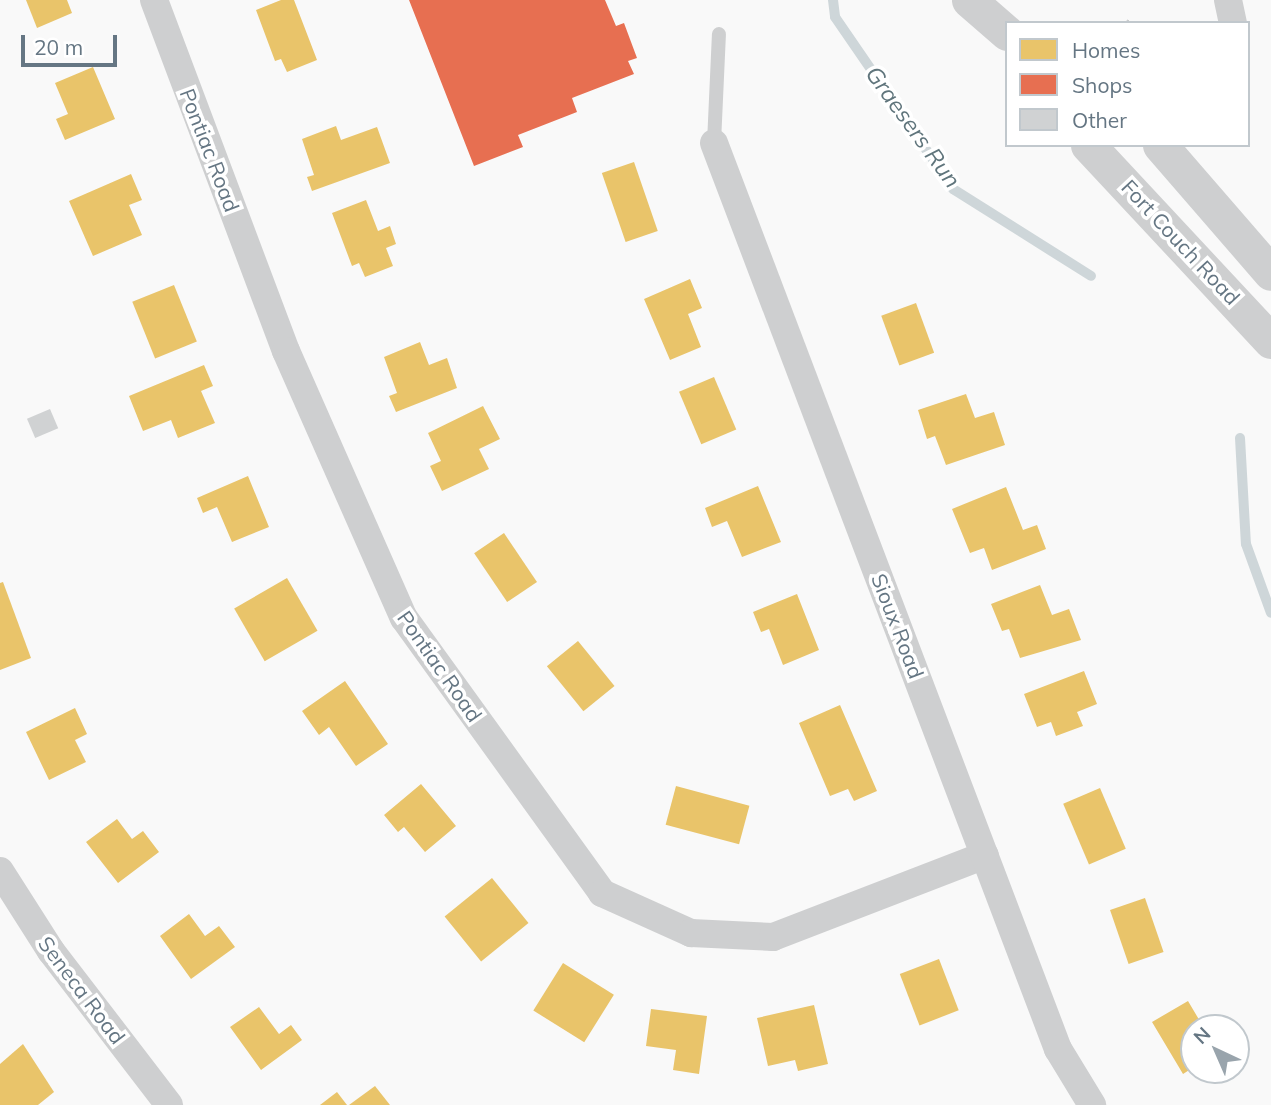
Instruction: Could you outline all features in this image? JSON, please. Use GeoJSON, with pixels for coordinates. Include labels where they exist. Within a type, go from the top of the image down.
{"type":"FeatureCollection","features":[{"type":"Feature","properties":{"kind":"street","name":"Pontiac Road"},"geometry":{"type":"LineString","coordinates":[[154,0],[285,351],[404,618],[602,892],[691,933],[773,937],[985,855]]}},
{"type":"Feature","properties":{"kind":"street"},"geometry":{"type":"LineString","coordinates":[[968,0],[1005,31]]}},
{"type":"Feature","properties":{"kind":"street"},"geometry":{"type":"LineString","coordinates":[[1228,0],[1233,21]]}},
{"type":"Feature","properties":{"kind":"street","name":"Sioux Road"},"geometry":{"type":"LineString","coordinates":[[715,143],[1058,1049],[1091,1105]]}},
{"type":"Feature","properties":{"kind":"street","name":"Fort Couch Road"},"geometry":{"type":"LineString","coordinates":[[1090,147],[1215,276],[1271,341]]}},
{"type":"Feature","properties":{"kind":"street"},"geometry":{"type":"LineString","coordinates":[[1163,147],[1271,273]]}},
{"type":"Feature","properties":{"kind":"street","name":"Seneca Road"},"geometry":{"type":"LineString","coordinates":[[0,871],[51,951],[169,1105]]}},
{"type":"Feature","properties":{"kind":"lane"},"geometry":{"type":"LineString","coordinates":[[715,143],[719,34]]}},
{"type":"Feature","properties":{"kind":"building: Homes"},"geometry":{"type":"Polygon","coordinates":[[[26,0],[67,0],[72,13],[37,28],[26,0]]]}},
{"type":"Feature","properties":{"kind":"building: Homes"},"geometry":{"type":"Polygon","coordinates":[[[281,0],[294,0],[317,60],[287,72],[281,59],[275,61],[256,10],[281,0]]]}},
{"type":"Feature","properties":{"kind":"building: Homes"},"geometry":{"type":"Polygon","coordinates":[[[93,67],[115,119],[65,140],[56,119],[68,114],[55,83],[93,67]]]}},
{"type":"Feature","properties":{"kind":"building: Homes"},"geometry":{"type":"Polygon","coordinates":[[[336,126],[341,140],[377,127],[390,163],[312,191],[307,177],[314,175],[302,139],[336,126]]]}},
{"type":"Feature","properties":{"kind":"building: Homes"},"geometry":{"type":"Polygon","coordinates":[[[634,162],[658,231],[626,242],[602,173],[634,162]]]}},
{"type":"Feature","properties":{"kind":"building: Homes"},"geometry":{"type":"Polygon","coordinates":[[[131,174],[142,200],[129,205],[142,235],[93,256],[69,201],[131,174]]]}},
{"type":"Feature","properties":{"kind":"building: Homes"},"geometry":{"type":"Polygon","coordinates":[[[366,200],[378,231],[390,226],[396,244],[386,248],[393,266],[365,277],[359,263],[352,266],[332,213],[366,200]]]}},
{"type":"Feature","properties":{"kind":"building: Homes"},"geometry":{"type":"Polygon","coordinates":[[[690,279],[702,308],[688,314],[701,347],[670,360],[644,299],[690,279]]]}},
{"type":"Feature","properties":{"kind":"building: Homes"},"geometry":{"type":"Polygon","coordinates":[[[174,285],[197,342],[155,358],[132,302],[174,285]]]}},
{"type":"Feature","properties":{"kind":"building: Homes"},"geometry":{"type":"Polygon","coordinates":[[[916,303],[934,353],[899,365],[881,316],[916,303]]]}},
{"type":"Feature","properties":{"kind":"building: Homes"},"geometry":{"type":"Polygon","coordinates":[[[420,342],[429,365],[447,358],[457,388],[396,412],[389,396],[397,393],[384,357],[420,342]]]}},
{"type":"Feature","properties":{"kind":"building: Homes"},"geometry":{"type":"Polygon","coordinates":[[[204,365],[213,386],[201,391],[215,423],[178,438],[171,420],[143,431],[129,396],[204,365]]]}},
{"type":"Feature","properties":{"kind":"building: Homes"},"geometry":{"type":"Polygon","coordinates":[[[714,377],[736,429],[701,444],[679,392],[714,377]]]}},
{"type":"Feature","properties":{"kind":"building: Homes"},"geometry":{"type":"Polygon","coordinates":[[[966,394],[975,418],[994,412],[1005,445],[946,465],[935,436],[927,439],[918,410],[966,394]]]}},
{"type":"Feature","properties":{"kind":"building: Homes"},"geometry":{"type":"Polygon","coordinates":[[[483,406],[500,439],[479,449],[489,469],[442,491],[430,466],[441,461],[428,433],[483,406]]]}},
{"type":"Feature","properties":{"kind":"building: Homes"},"geometry":{"type":"Polygon","coordinates":[[[248,476],[269,527],[232,542],[217,507],[203,513],[197,498],[248,476]]]}},
{"type":"Feature","properties":{"kind":"building: Homes"},"geometry":{"type":"Polygon","coordinates":[[[758,486],[781,542],[742,557],[727,521],[712,527],[705,508],[758,486]]]}},
{"type":"Feature","properties":{"kind":"building: Homes"},"geometry":{"type":"Polygon","coordinates":[[[1006,487],[1023,530],[1037,525],[1046,549],[992,570],[984,548],[970,553],[952,509],[1006,487]]]}},
{"type":"Feature","properties":{"kind":"building: Homes"},"geometry":{"type":"Polygon","coordinates":[[[504,533],[537,582],[507,602],[474,553],[504,533]]]}},
{"type":"Feature","properties":{"kind":"building: Homes"},"geometry":{"type":"Polygon","coordinates":[[[287,578],[318,631],[265,661],[234,608],[287,578]]]}},
{"type":"Feature","properties":{"kind":"building: Homes"},"geometry":{"type":"Polygon","coordinates":[[[3,582],[31,658],[0,670],[0,583],[3,582]]]}},
{"type":"Feature","properties":{"kind":"building: Homes"},"geometry":{"type":"Polygon","coordinates":[[[1040,585],[1052,615],[1069,609],[1081,640],[1020,658],[1009,629],[1002,631],[991,604],[1040,585]]]}},
{"type":"Feature","properties":{"kind":"building: Homes"},"geometry":{"type":"Polygon","coordinates":[[[797,594],[819,650],[783,665],[769,629],[761,632],[753,612],[797,594]]]}},
{"type":"Feature","properties":{"kind":"building: Homes"},"geometry":{"type":"Polygon","coordinates":[[[578,641],[615,686],[583,711],[547,666],[578,641]]]}},
{"type":"Feature","properties":{"kind":"building: Homes"},"geometry":{"type":"Polygon","coordinates":[[[1084,671],[1097,704],[1077,712],[1083,726],[1056,736],[1051,722],[1037,727],[1024,694],[1084,671]]]}},
{"type":"Feature","properties":{"kind":"building: Homes"},"geometry":{"type":"Polygon","coordinates":[[[345,681],[388,744],[356,766],[329,727],[319,735],[302,711],[345,681]]]}},
{"type":"Feature","properties":{"kind":"building: Homes"},"geometry":{"type":"Polygon","coordinates":[[[840,705],[877,791],[854,801],[848,789],[830,796],[799,723],[840,705]]]}},
{"type":"Feature","properties":{"kind":"building: Homes"},"geometry":{"type":"Polygon","coordinates":[[[75,708],[87,734],[75,740],[86,762],[49,780],[26,732],[75,708]]]}},
{"type":"Feature","properties":{"kind":"building: Homes"},"geometry":{"type":"Polygon","coordinates":[[[421,784],[456,826],[425,852],[404,827],[398,832],[384,815],[421,784]]]}},
{"type":"Feature","properties":{"kind":"building: Homes"},"geometry":{"type":"Polygon","coordinates":[[[676,786],[749,806],[739,844],[666,825],[676,786]]]}},
{"type":"Feature","properties":{"kind":"building: Homes"},"geometry":{"type":"Polygon","coordinates":[[[1100,788],[1126,849],[1089,864],[1063,804],[1100,788]]]}},
{"type":"Feature","properties":{"kind":"building: Homes"},"geometry":{"type":"Polygon","coordinates":[[[117,819],[132,839],[143,831],[159,852],[118,883],[86,842],[117,819]]]}},
{"type":"Feature","properties":{"kind":"building: Homes"},"geometry":{"type":"Polygon","coordinates":[[[492,878],[529,923],[481,961],[445,916],[492,878]]]}},
{"type":"Feature","properties":{"kind":"building: Homes"},"geometry":{"type":"Polygon","coordinates":[[[1145,898],[1164,952],[1129,964],[1110,910],[1145,898]]]}},
{"type":"Feature","properties":{"kind":"building: Homes"},"geometry":{"type":"Polygon","coordinates":[[[189,914],[205,936],[219,926],[235,947],[191,979],[160,936],[189,914]]]}},
{"type":"Feature","properties":{"kind":"building: Homes"},"geometry":{"type":"Polygon","coordinates":[[[939,959],[959,1010],[919,1025],[900,974],[939,959]]]}},
{"type":"Feature","properties":{"kind":"building: Homes"},"geometry":{"type":"Polygon","coordinates":[[[563,963],[614,995],[584,1042],[533,1010],[563,963]]]}},
{"type":"Feature","properties":{"kind":"building: Homes"},"geometry":{"type":"Polygon","coordinates":[[[1188,1001],[1196,1014],[1180,1014],[1180,1069],[1152,1022],[1188,1001]]]}},
{"type":"Feature","properties":{"kind":"building: Homes"},"geometry":{"type":"Polygon","coordinates":[[[814,1005],[828,1064],[798,1071],[795,1060],[768,1066],[757,1018],[814,1005]]]}},
{"type":"Feature","properties":{"kind":"building: Homes"},"geometry":{"type":"Polygon","coordinates":[[[259,1007],[279,1034],[291,1025],[302,1040],[261,1070],[230,1027],[259,1007]]]}},
{"type":"Feature","properties":{"kind":"building: Homes"},"geometry":{"type":"Polygon","coordinates":[[[651,1009],[707,1016],[699,1074],[673,1070],[676,1050],[646,1046],[651,1009]]]}},
{"type":"Feature","properties":{"kind":"building: Homes"},"geometry":{"type":"Polygon","coordinates":[[[23,1044],[54,1092],[38,1105],[0,1105],[0,1064],[23,1044]]]}},
{"type":"Feature","properties":{"kind":"building: Homes"},"geometry":{"type":"Polygon","coordinates":[[[375,1086],[390,1105],[349,1105],[375,1086]]]}},
{"type":"Feature","properties":{"kind":"building: Homes"},"geometry":{"type":"Polygon","coordinates":[[[337,1092],[347,1105],[320,1105],[337,1092]]]}},
{"type":"Feature","properties":{"kind":"building: Shops"},"geometry":{"type":"Polygon","coordinates":[[[409,0],[605,0],[616,26],[624,23],[637,58],[628,61],[634,74],[572,98],[577,112],[518,135],[523,147],[474,166],[409,0]]]}},
{"type":"Feature","properties":{"kind":"building: Other"},"geometry":{"type":"Polygon","coordinates":[[[50,409],[58,428],[35,438],[27,419],[50,409]]]}},
{"type":"Feature","properties":{"kind":"waterway","name":"Graesers Run"},"geometry":{"type":"LineString","coordinates":[[833,0],[835,17],[953,189],[1091,276]]}},
{"type":"Feature","properties":{"kind":"waterway","name":"Graesers Run"},"geometry":{"type":"LineString","coordinates":[[1240,438],[1246,544],[1271,613]]}}]}
